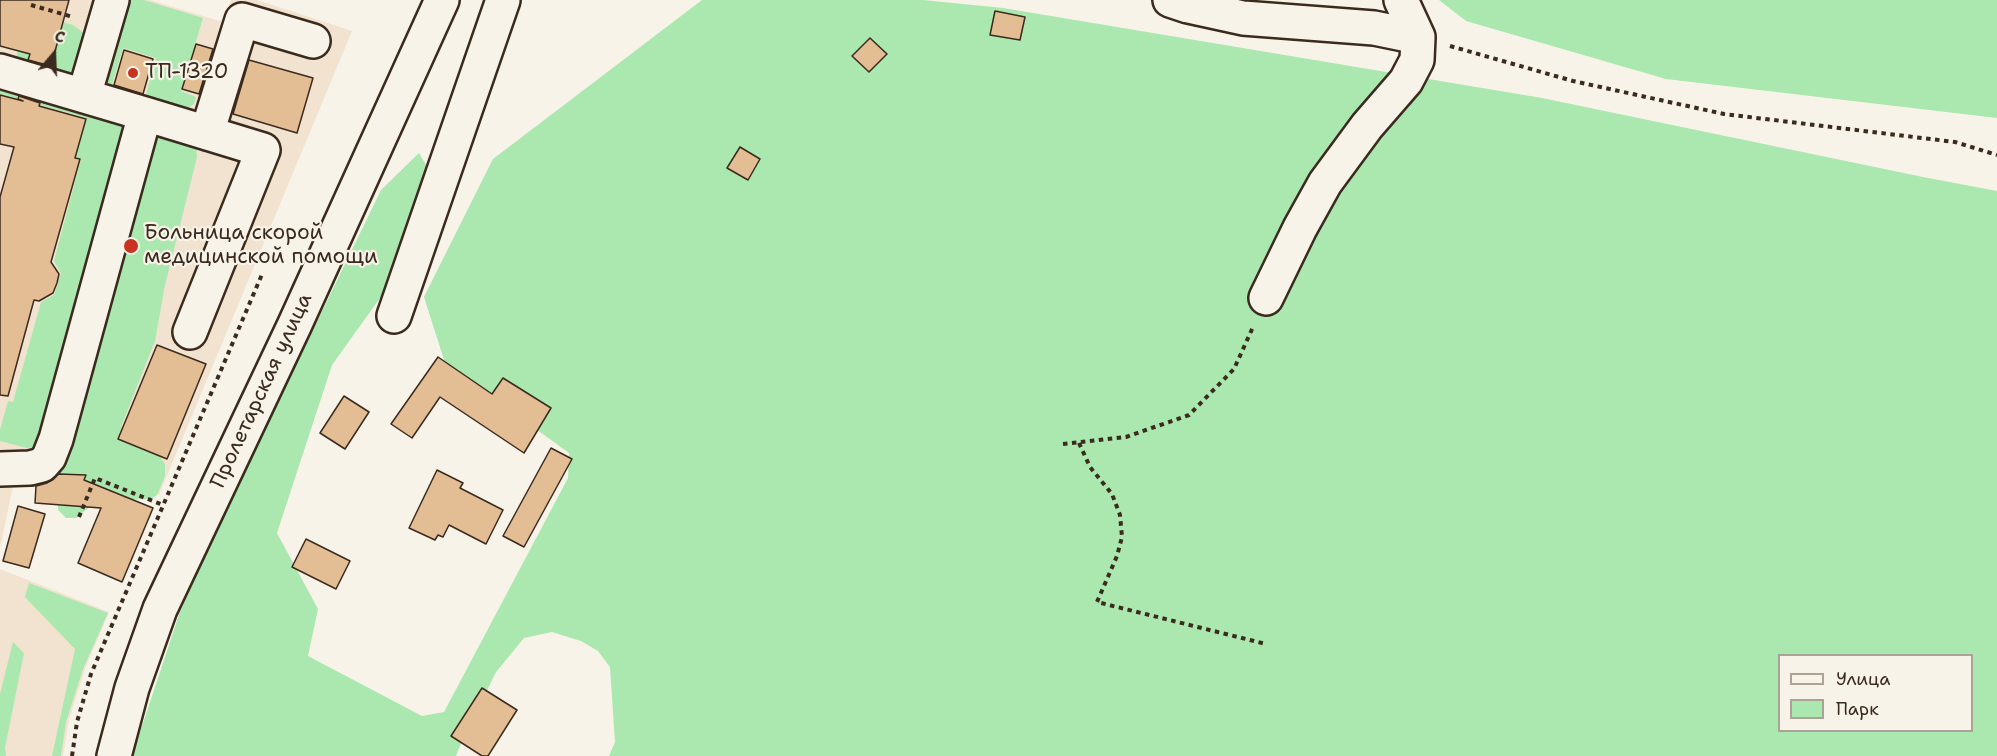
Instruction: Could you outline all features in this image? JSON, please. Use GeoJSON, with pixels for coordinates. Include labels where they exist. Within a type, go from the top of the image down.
{"type":"FeatureCollection","features":[{"type":"Feature","properties":{"kind":"street"},"geometry":{"type":"LineString","coordinates":[[84,96],[112,0]]}},
{"type":"Feature","properties":{"kind":"street","name":"Пролетарская улица"},"geometry":{"type":"LineString","coordinates":[[114,756],[132,688],[160,609],[295,324],[442,0]]}},
{"type":"Feature","properties":{"kind":"street"},"geometry":{"type":"LineString","coordinates":[[1170,0],[1243,18],[1374,28],[1418,37]]}},
{"type":"Feature","properties":{"kind":"street"},"geometry":{"type":"LineString","coordinates":[[1266,298],[1325,183],[1367,126],[1406,81],[1418,60],[1418,37],[1401,0]]}},
{"type":"Feature","properties":{"kind":"street"},"geometry":{"type":"LineString","coordinates":[[394,316],[490,1]]}},
{"type":"Feature","properties":{"kind":"street"},"geometry":{"type":"LineString","coordinates":[[207,132],[242,20],[313,41]]}},
{"type":"Feature","properties":{"kind":"street"},"geometry":{"type":"LineString","coordinates":[[0,71],[263,150],[190,332]]}},
{"type":"Feature","properties":{"kind":"street"},"geometry":{"type":"LineString","coordinates":[[0,469],[30,468],[42,465],[49,457],[56,439],[145,114]]}},
{"type":"Feature","properties":{"kind":"path"},"geometry":{"type":"LineString","coordinates":[[31,5],[42,8]]}},
{"type":"Feature","properties":{"kind":"path"},"geometry":{"type":"LineString","coordinates":[[1418,37],[1573,81],[1724,114],[1954,142],[1997,154]]}},
{"type":"Feature","properties":{"kind":"path"},"geometry":{"type":"LineString","coordinates":[[72,756],[77,722],[91,674],[263,272]]}},
{"type":"Feature","properties":{"kind":"path"},"geometry":{"type":"LineString","coordinates":[[1063,444],[1126,437],[1189,415],[1234,369],[1266,298]]}},
{"type":"Feature","properties":{"kind":"path"},"geometry":{"type":"LineString","coordinates":[[1079,443],[1090,467],[1112,494],[1120,515],[1122,537],[1117,556],[1097,602],[1266,644]]}},
{"type":"Feature","properties":{"kind":"path"},"geometry":{"type":"LineString","coordinates":[[79,517],[95,478],[163,505]]}},
{"type":"Feature","properties":{"kind":"shaded area","name":"Больница скорой медицинской помощи"},"geometry":{"type":"Polygon","coordinates":[[[0,0],[150,0],[223,22],[231,0],[257,0],[352,31],[159,495],[72,460],[61,488],[13,486],[0,548],[0,0]]]}},
{"type":"Feature","properties":{"kind":"shaded area"},"geometry":{"type":"Polygon","coordinates":[[[0,569],[109,612],[85,669],[69,720],[63,756],[0,756],[0,569]]]}},
{"type":"Feature","properties":{"kind":"green space"},"geometry":{"type":"Polygon","coordinates":[[[123,0],[144,0],[203,18],[181,91],[196,97],[194,104],[178,113],[145,98],[156,58],[123,48],[111,88],[103,86],[123,0]]]}},
{"type":"Feature","properties":{"kind":"green space"},"geometry":{"type":"Polygon","coordinates":[[[702,0],[923,0],[1003,8],[1542,98],[1997,191],[1997,756],[609,756],[615,742],[610,667],[598,651],[581,641],[552,632],[524,638],[496,672],[456,756],[132,756],[180,612],[235,490],[381,190],[419,153],[429,170],[402,246],[385,291],[332,365],[277,533],[318,609],[308,656],[422,716],[444,712],[568,478],[569,453],[445,363],[424,297],[493,159],[702,0]]]}},
{"type":"Feature","properties":{"kind":"green space"},"geometry":{"type":"Polygon","coordinates":[[[1439,0],[1997,0],[1997,118],[1666,79],[1466,21],[1439,0]]]}},
{"type":"Feature","properties":{"kind":"green space"},"geometry":{"type":"Polygon","coordinates":[[[29,12],[73,25],[88,36],[77,72],[69,72],[16,57],[29,12]]]}},
{"type":"Feature","properties":{"kind":"green space"},"geometry":{"type":"Polygon","coordinates":[[[0,79],[63,97],[60,107],[115,123],[125,129],[42,442],[35,447],[27,448],[0,441],[0,430],[8,401],[13,402],[41,302],[54,295],[61,273],[54,261],[81,159],[76,157],[87,118],[0,94],[0,79]]]}},
{"type":"Feature","properties":{"kind":"green space"},"geometry":{"type":"Polygon","coordinates":[[[158,131],[196,143],[197,157],[165,285],[155,341],[121,427],[128,437],[160,457],[165,464],[165,476],[157,495],[151,499],[122,500],[92,505],[76,518],[66,518],[58,510],[58,466],[145,150],[158,131]]]}},
{"type":"Feature","properties":{"kind":"green space"},"geometry":{"type":"Polygon","coordinates":[[[29,583],[108,613],[83,669],[66,722],[61,756],[52,756],[75,649],[25,597],[29,583]]]}},
{"type":"Feature","properties":{"kind":"green space"},"geometry":{"type":"Polygon","coordinates":[[[13,642],[24,653],[5,748],[6,756],[0,756],[0,694],[13,642]]]}},
{"type":"Feature","properties":{"kind":"building"},"geometry":{"type":"Polygon","coordinates":[[[0,0],[69,0],[51,66],[28,60],[30,54],[0,46],[0,0]]]}},
{"type":"Feature","properties":{"kind":"building"},"geometry":{"type":"Polygon","coordinates":[[[995,11],[1025,17],[1020,40],[990,35],[995,11]]]}},
{"type":"Feature","properties":{"kind":"building"},"geometry":{"type":"Polygon","coordinates":[[[870,38],[887,54],[869,72],[852,56],[870,38]]]}},
{"type":"Feature","properties":{"kind":"building"},"geometry":{"type":"Polygon","coordinates":[[[196,44],[213,49],[199,94],[182,89],[196,44]]]}},
{"type":"Feature","properties":{"kind":"building","name":"ТП-1320"},"geometry":{"type":"Polygon","coordinates":[[[124,50],[153,59],[143,94],[114,85],[124,50]]]}},
{"type":"Feature","properties":{"kind":"building"},"geometry":{"type":"Polygon","coordinates":[[[249,60],[313,78],[297,133],[233,114],[249,60]]]}},
{"type":"Feature","properties":{"kind":"building"},"geometry":{"type":"Polygon","coordinates":[[[0,95],[23,101],[18,99],[19,96],[40,103],[39,106],[86,119],[75,158],[80,159],[51,262],[59,274],[57,283],[53,293],[39,301],[34,300],[8,396],[0,395],[0,197],[14,147],[0,144],[0,95]]]}},
{"type":"Feature","properties":{"kind":"building"},"geometry":{"type":"Polygon","coordinates":[[[740,147],[760,159],[748,180],[727,168],[740,147]]]}},
{"type":"Feature","properties":{"kind":"building"},"geometry":{"type":"Polygon","coordinates":[[[157,345],[206,364],[167,459],[118,439],[157,345]]]}},
{"type":"Feature","properties":{"kind":"building"},"geometry":{"type":"Polygon","coordinates":[[[438,357],[492,394],[503,378],[551,408],[524,453],[440,397],[412,438],[391,424],[438,357]]]}},
{"type":"Feature","properties":{"kind":"building"},"geometry":{"type":"Polygon","coordinates":[[[344,396],[369,412],[345,449],[320,433],[344,396]]]}},
{"type":"Feature","properties":{"kind":"building"},"geometry":{"type":"Polygon","coordinates":[[[551,448],[572,459],[524,547],[503,536],[551,448]]]}},
{"type":"Feature","properties":{"kind":"building"},"geometry":{"type":"Polygon","coordinates":[[[437,470],[463,483],[460,488],[503,510],[486,544],[449,525],[443,537],[438,535],[435,540],[409,528],[437,470]]]}},
{"type":"Feature","properties":{"kind":"building"},"geometry":{"type":"Polygon","coordinates":[[[59,474],[86,475],[84,480],[153,508],[122,582],[78,563],[101,508],[35,503],[36,486],[47,483],[59,474]]]}},
{"type":"Feature","properties":{"kind":"building"},"geometry":{"type":"Polygon","coordinates":[[[18,506],[45,514],[29,568],[3,561],[18,506]]]}},
{"type":"Feature","properties":{"kind":"building"},"geometry":{"type":"Polygon","coordinates":[[[306,539],[350,561],[336,589],[292,567],[306,539]]]}},
{"type":"Feature","properties":{"kind":"building"},"geometry":{"type":"Polygon","coordinates":[[[482,688],[517,710],[488,756],[482,756],[451,736],[482,688]]]}},
{"type":"Feature","properties":{"kind":"place","name":"ТП-1320"},"geometry":{"type":"Point","coordinates":[133,73]}},
{"type":"Feature","properties":{"kind":"place","name":"Больница скорой медицинской помощи"},"geometry":{"type":"Point","coordinates":[131,246]}}]}
